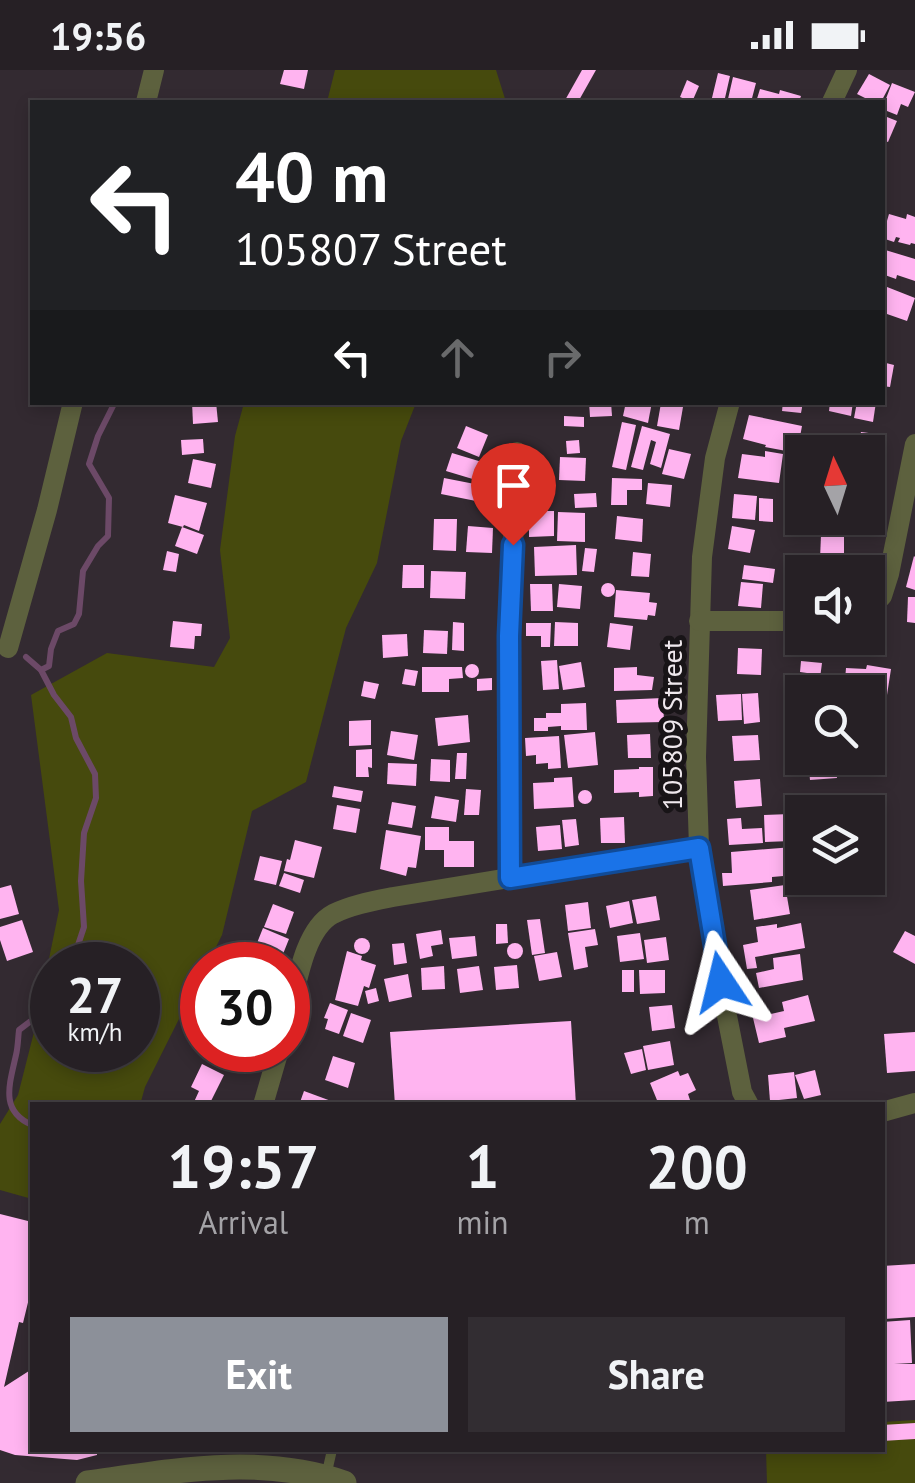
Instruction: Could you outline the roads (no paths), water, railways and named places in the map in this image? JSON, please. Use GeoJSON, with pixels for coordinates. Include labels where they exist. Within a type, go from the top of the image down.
{"type":"FeatureCollection","features":[{"type":"Feature","properties":{"kind":"street"},"geometry":{"type":"LineString","coordinates":[[146,100],[154,70]]}},
{"type":"Feature","properties":{"kind":"street"},"geometry":{"type":"LineString","coordinates":[[833,100],[846,70]]}},
{"type":"Feature","properties":{"kind":"street"},"geometry":{"type":"LineString","coordinates":[[8,648],[72,405]]}},
{"type":"Feature","properties":{"kind":"street","name":"105809 Street"},"geometry":{"type":"LineString","coordinates":[[729,405],[716,458],[702,557],[696,757],[699,848],[727,1016],[747,1102]]}},
{"type":"Feature","properties":{"kind":"street"},"geometry":{"type":"LineString","coordinates":[[885,587],[915,444]]}},
{"type":"Feature","properties":{"kind":"street"},"geometry":{"type":"LineString","coordinates":[[510,878],[509,636],[518,452]]}},
{"type":"Feature","properties":{"kind":"street"},"geometry":{"type":"LineString","coordinates":[[699,621],[785,621]]}},
{"type":"Feature","properties":{"kind":"street"},"geometry":{"type":"LineString","coordinates":[[309,942],[323,920],[368,902],[699,848]]}},
{"type":"Feature","properties":{"kind":"street"},"geometry":{"type":"LineString","coordinates":[[264,1102],[273,1072]]}},
{"type":"Feature","properties":{"kind":"street"},"geometry":{"type":"LineString","coordinates":[[885,1111],[915,1103]]}},
{"type":"Feature","properties":{"kind":"street"},"geometry":{"type":"LineString","coordinates":[[88,1483],[199,1467],[261,1468],[334,1480]]}},
{"type":"Feature","properties":{"kind":"lane"},"geometry":{"type":"LineString","coordinates":[[332,1452],[334,1480]]}},
{"type":"Feature","properties":{"kind":"waterway"},"geometry":{"type":"LineString","coordinates":[[41,670],[49,666],[58,631],[74,624],[79,614],[83,571],[108,536],[109,498],[89,464],[114,405]]}},
{"type":"Feature","properties":{"kind":"waterway"},"geometry":{"type":"LineString","coordinates":[[26,657],[41,670],[71,717],[76,738],[95,774],[96,798],[84,833],[84,927],[79,942]]}},
{"type":"Feature","properties":{"kind":"waterway"},"geometry":{"type":"LineString","coordinates":[[30,1022],[19,1030],[9,1096],[15,1113],[30,1124]]}}]}
